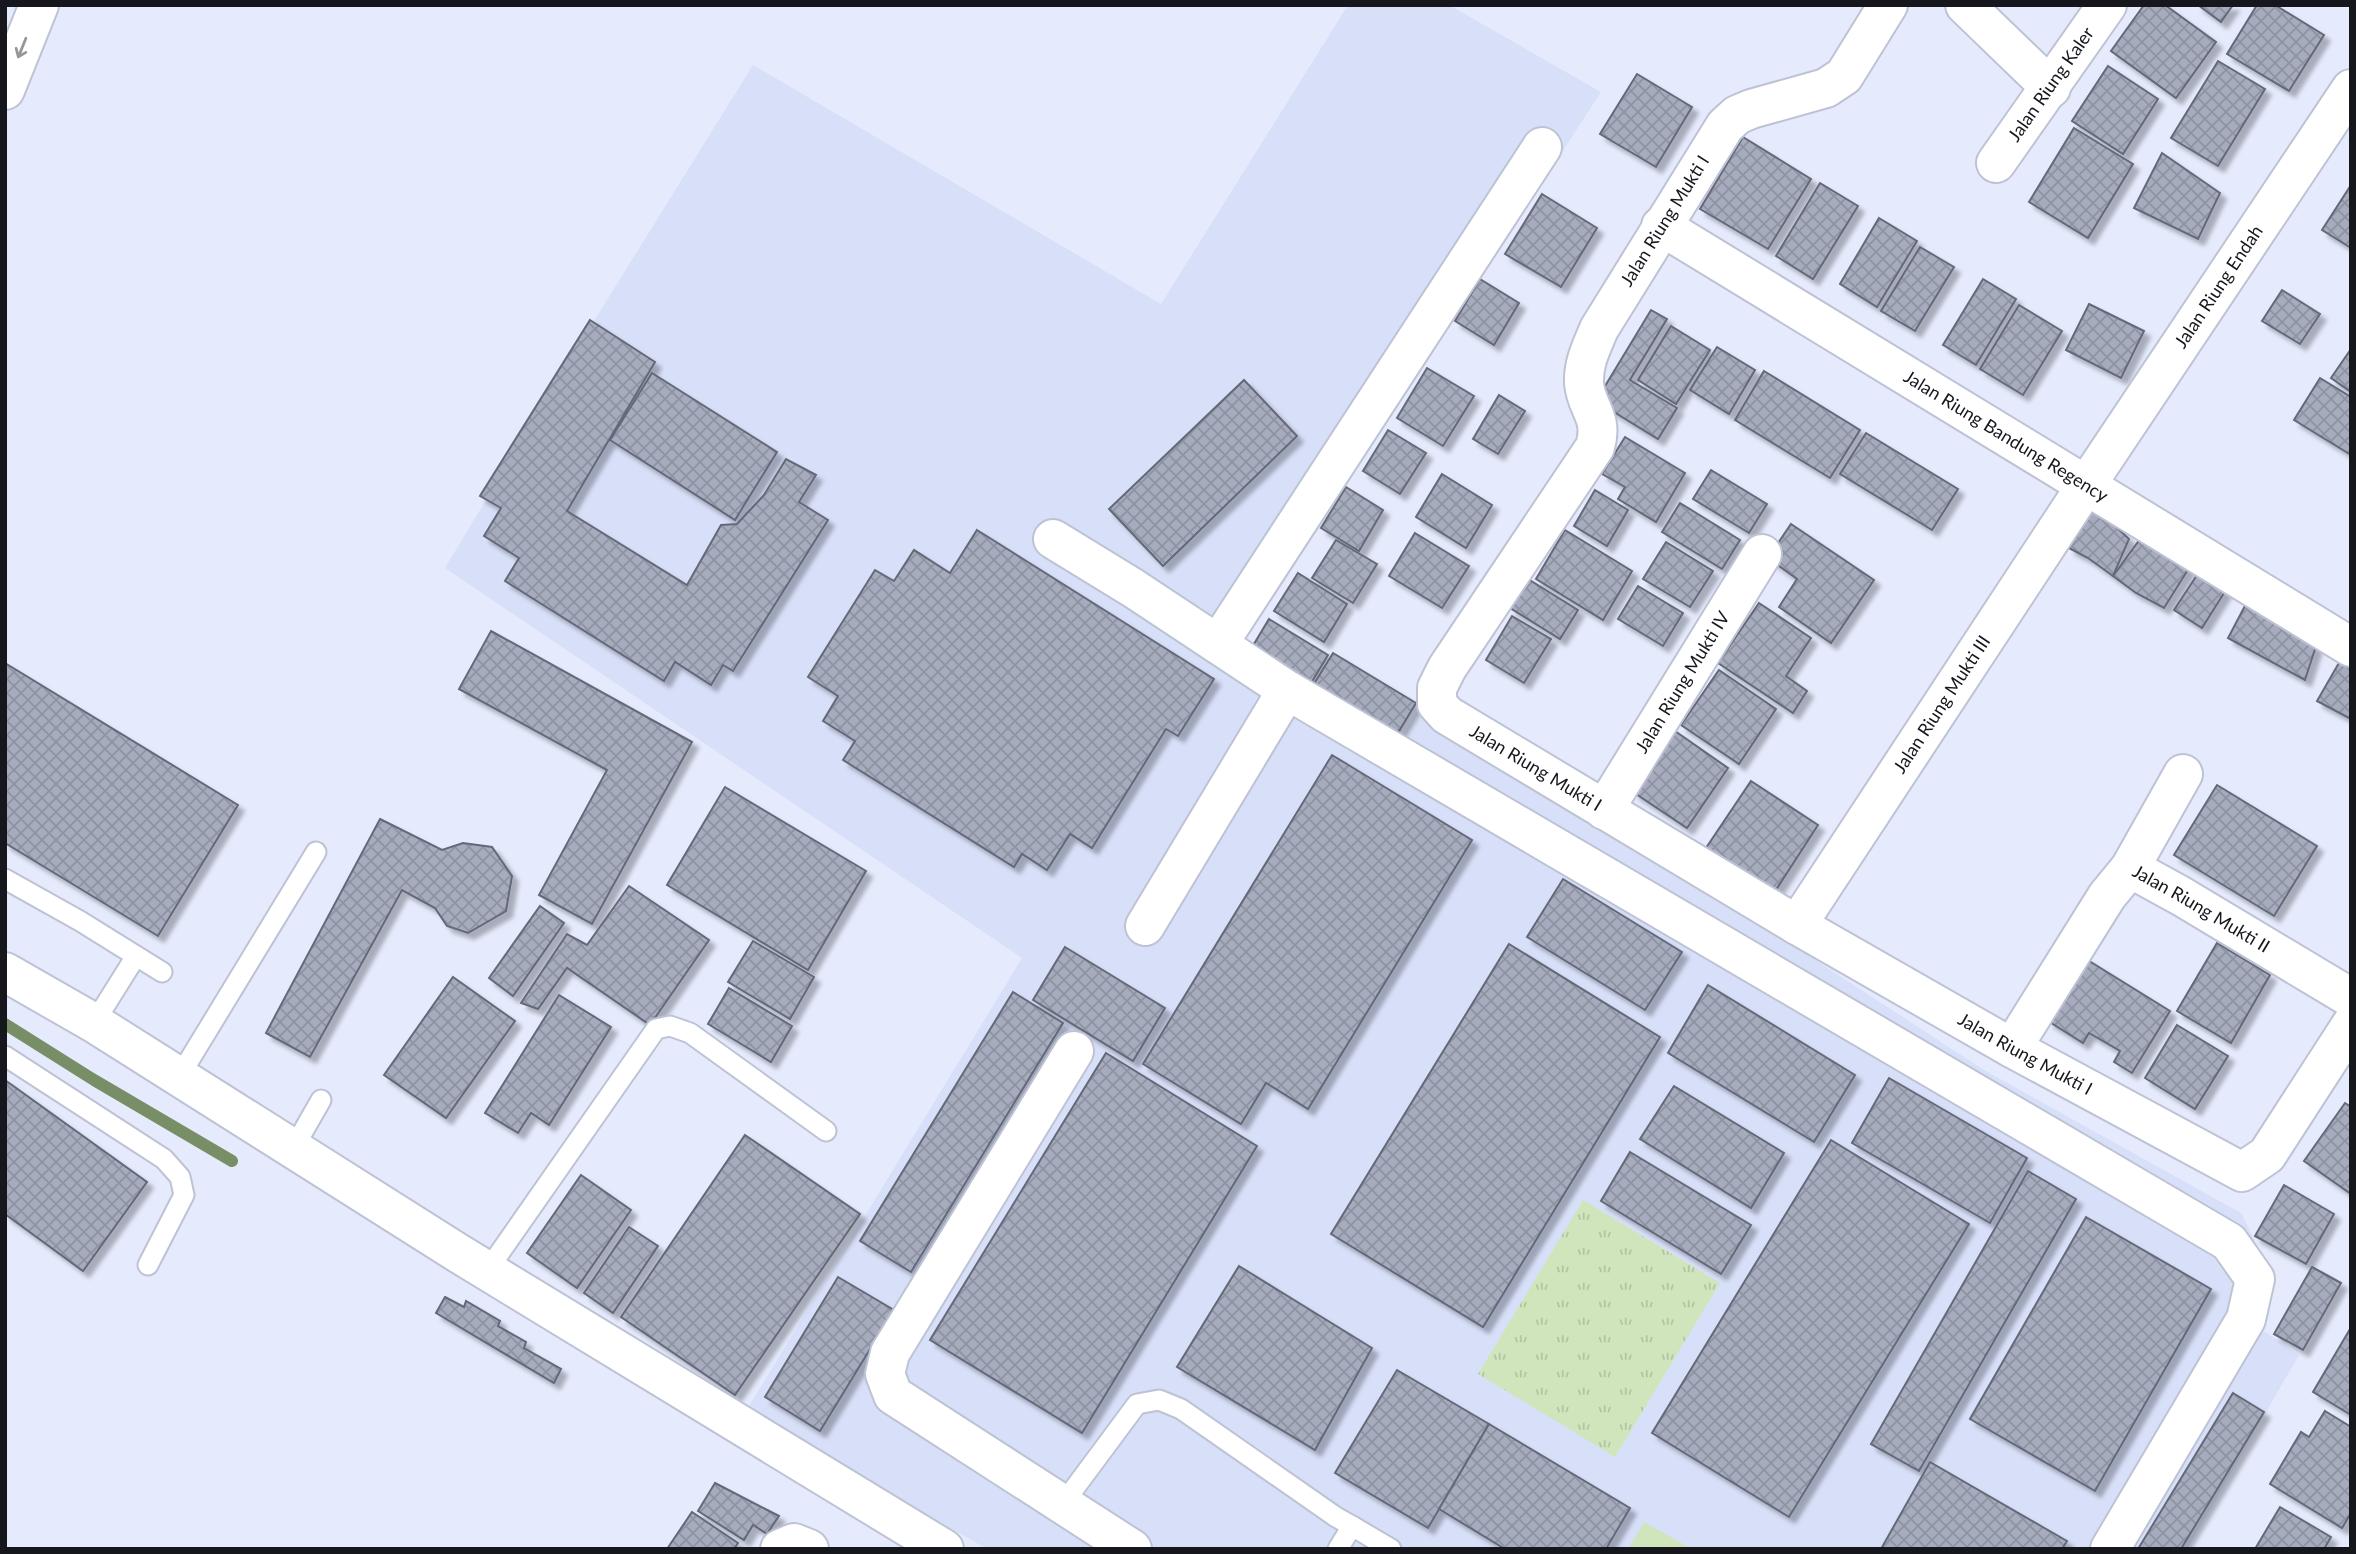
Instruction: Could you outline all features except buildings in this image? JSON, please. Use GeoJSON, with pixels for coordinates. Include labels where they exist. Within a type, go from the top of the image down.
{"type":"FeatureCollection","features":[{"type":"Feature","properties":{"kind":"street"},"geometry":{"type":"LineString","coordinates":[[5,90],[39,5]]}},
{"type":"Feature","properties":{"kind":"street","name":"Jalan Riung Mukti I"},"geometry":{"type":"LineString","coordinates":[[1888,5],[1844,76],[1826,88],[1751,109],[1724,126],[1599,329],[1587,358],[1584,384],[1598,422],[1595,447],[1447,668],[1437,688],[1437,704],[1447,715],[1797,925],[2012,1048],[2242,1172],[2267,1155],[2351,1025]]}},
{"type":"Feature","properties":{"kind":"street"},"geometry":{"type":"LineString","coordinates":[[1965,5],[2051,88]]}},
{"type":"Feature","properties":{"kind":"street","name":"Jalan Riung Kaler"},"geometry":{"type":"LineString","coordinates":[[1996,163],[2107,5]]}},
{"type":"Feature","properties":{"kind":"street","name":"Jalan Riung Endah"},"geometry":{"type":"LineString","coordinates":[[2087,484],[2351,89]]}},
{"type":"Feature","properties":{"kind":"street"},"geometry":{"type":"LineString","coordinates":[[1218,644],[1542,147]]}},
{"type":"Feature","properties":{"kind":"street","name":"Jalan Riung Bandung Regency"},"geometry":{"type":"LineString","coordinates":[[1661,226],[2351,647]]}},
{"type":"Feature","properties":{"kind":"street","name":"Jalan Riung Mukti III"},"geometry":{"type":"LineString","coordinates":[[1797,925],[2087,484]]}},
{"type":"Feature","properties":{"kind":"street"},"geometry":{"type":"LineString","coordinates":[[1053,539],[1287,690],[2229,1242],[2255,1279],[2246,1319],[2110,1549]]}},
{"type":"Feature","properties":{"kind":"street","name":"Jalan Riung Mukti IV"},"geometry":{"type":"LineString","coordinates":[[1604,810],[1762,554]]}},
{"type":"Feature","properties":{"kind":"street"},"geometry":{"type":"LineString","coordinates":[[1145,926],[1287,690]]}},
{"type":"Feature","properties":{"kind":"street"},"geometry":{"type":"LineString","coordinates":[[2130,868],[2183,774]]}},
{"type":"Feature","properties":{"kind":"street","name":"Jalan Riung Mukti II"},"geometry":{"type":"LineString","coordinates":[[2012,1048],[2107,896],[2130,868],[2351,998]]}},
{"type":"Feature","properties":{"kind":"street"},"geometry":{"type":"LineString","coordinates":[[5,972],[94,1023],[487,1271],[944,1549]]}},
{"type":"Feature","properties":{"kind":"street"},"geometry":{"type":"LineString","coordinates":[[1074,1051],[890,1353],[885,1374],[893,1395],[1132,1549]]}},
{"type":"Feature","properties":{"kind":"street"},"geometry":{"type":"LineString","coordinates":[[780,1549],[794,1543],[809,1549]]}},
{"type":"Feature","properties":{"kind":"lane"},"geometry":{"type":"LineString","coordinates":[[179,1077],[316,852]]}},
{"type":"Feature","properties":{"kind":"lane"},"geometry":{"type":"LineString","coordinates":[[5,880],[162,972]]}},
{"type":"Feature","properties":{"kind":"lane"},"geometry":{"type":"LineString","coordinates":[[94,1023],[136,956]]}},
{"type":"Feature","properties":{"kind":"lane"},"geometry":{"type":"LineString","coordinates":[[487,1271],[656,1029],[670,1026],[690,1032],[826,1131]]}},
{"type":"Feature","properties":{"kind":"lane"},"geometry":{"type":"LineString","coordinates":[[5,1056],[164,1159],[180,1177],[184,1195],[148,1265]]}},
{"type":"Feature","properties":{"kind":"lane"},"geometry":{"type":"LineString","coordinates":[[293,1149],[321,1100]]}},
{"type":"Feature","properties":{"kind":"lane"},"geometry":{"type":"LineString","coordinates":[[1062,1505],[1137,1404],[1159,1400],[1181,1409],[1336,1517],[1391,1549]]}},
{"type":"Feature","properties":{"kind":"lane"},"geometry":{"type":"LineString","coordinates":[[1338,1549],[1352,1526]]}},
{"type":"Feature","properties":{"kind":"shaded area"},"geometry":{"type":"Polygon","coordinates":[[[1348,5],[1449,5],[1601,92],[1239,651],[1396,748],[1422,703],[1984,1070],[2241,1213],[2270,1271],[2258,1327],[2299,1355],[2187,1549],[987,1549],[746,1411],[1022,958],[445,568],[753,65],[1161,304],[1348,5]]]}},
{"type":"Feature","properties":{"kind":"green space"},"geometry":{"type":"Polygon","coordinates":[[[1583,1200],[1720,1283],[1615,1457],[1478,1374],[1583,1200]]]}},
{"type":"Feature","properties":{"kind":"green space"},"geometry":{"type":"Polygon","coordinates":[[[1644,1522],[1692,1549],[1628,1549],[1644,1522]]]}},
{"type":"Feature","properties":{"kind":"waterway"},"geometry":{"type":"LineString","coordinates":[[5,1024],[232,1161]]}}]}
